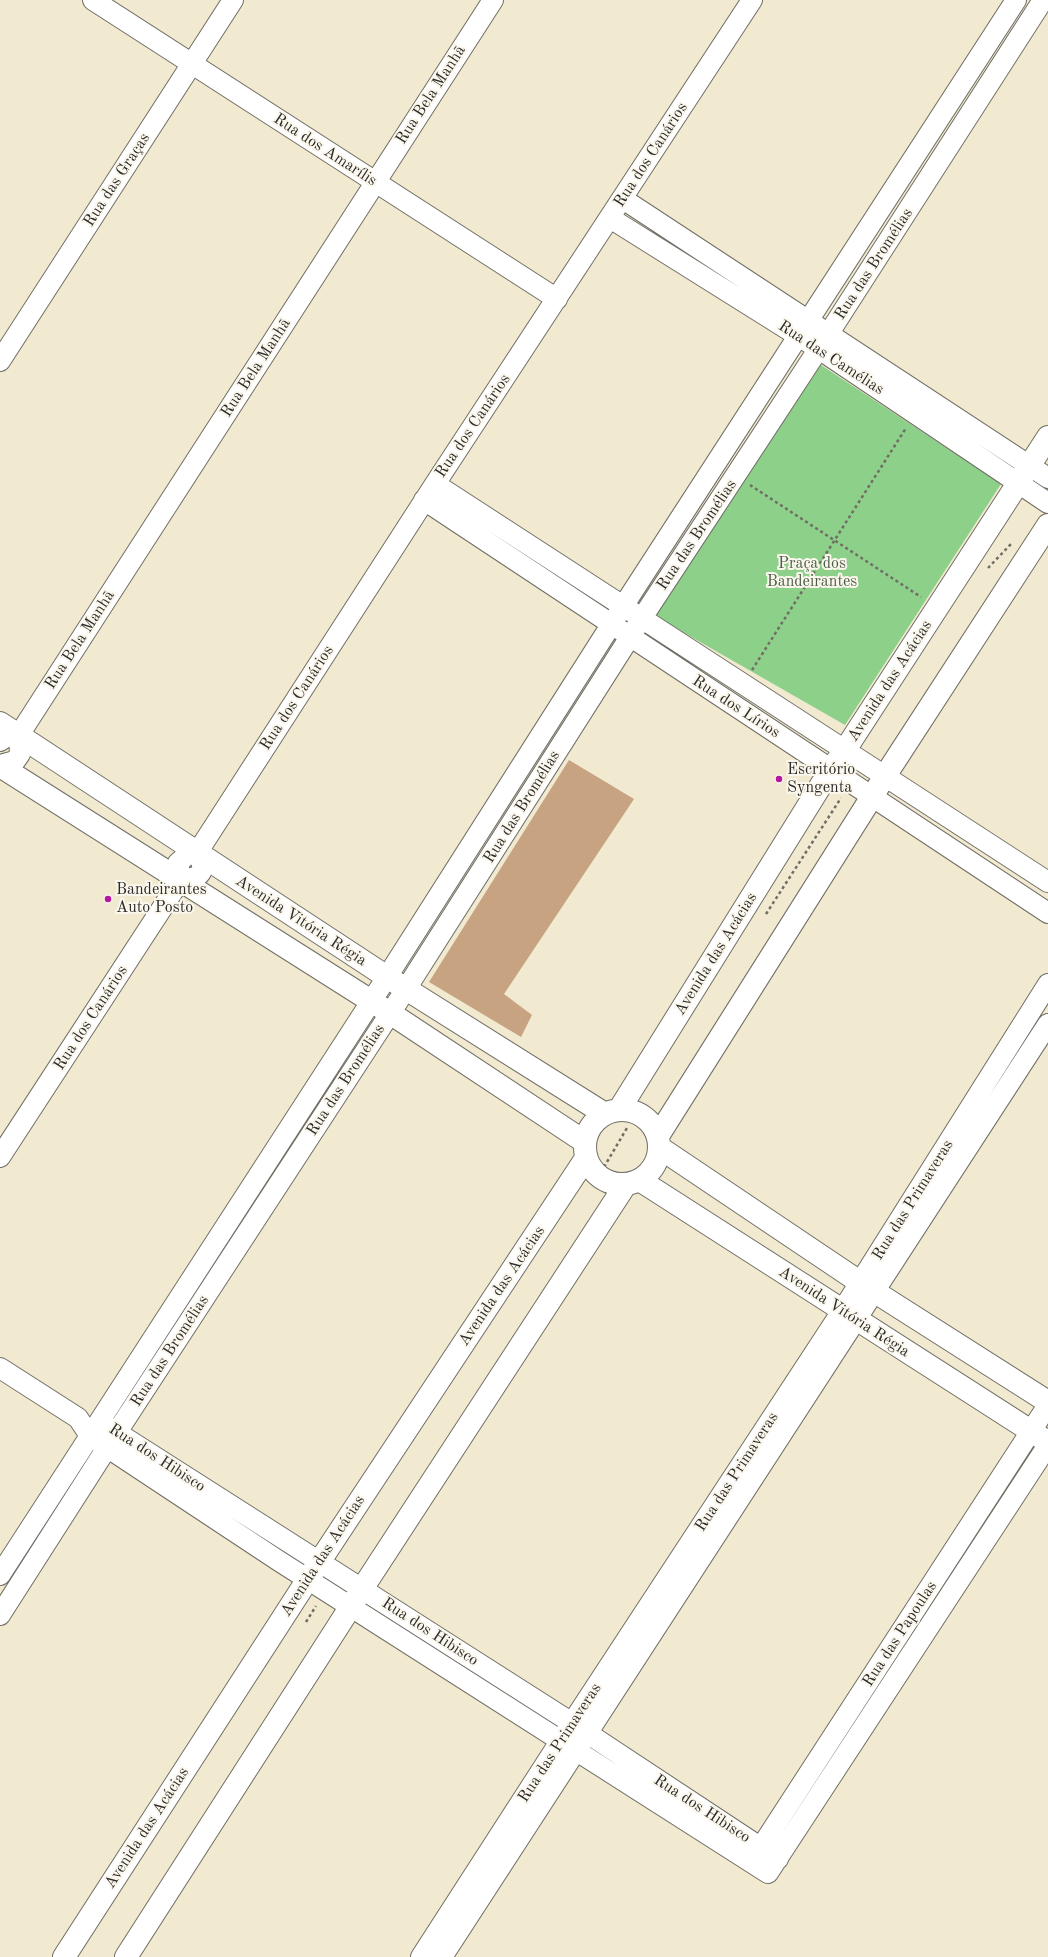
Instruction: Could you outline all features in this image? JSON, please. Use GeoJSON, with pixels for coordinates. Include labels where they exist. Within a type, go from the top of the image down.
{"type":"FeatureCollection","features":[{"type":"Feature","properties":{"kind":"street","name":"Rua dos Amarílis"},"geometry":{"type":"LineString","coordinates":[[93,0],[557,300]]}},
{"type":"Feature","properties":{"kind":"street","name":"Rua das Graças"},"geometry":{"type":"LineString","coordinates":[[0,361],[233,0]]}},
{"type":"Feature","properties":{"kind":"street","name":"Rua Bela Manhã"},"geometry":{"type":"LineString","coordinates":[[9,738],[493,0]]}},
{"type":"Feature","properties":{"kind":"street","name":"Rua dos Canários"},"geometry":{"type":"LineString","coordinates":[[197,853],[424,500],[557,300],[752,0]]}},
{"type":"Feature","properties":{"kind":"street","name":"Rua das Bromélias"},"geometry":{"type":"LineString","coordinates":[[0,1575],[387,977],[611,624],[804,329],[1016,0]]}},
{"type":"Feature","properties":{"kind":"street","name":"Rua das Bromélias"},"geometry":{"type":"LineString","coordinates":[[0,1615],[112,1440],[406,989],[642,618],[824,341],[1043,0]]}},
{"type":"Feature","properties":{"kind":"street","name":"Rua das Camélias"},"geometry":{"type":"LineString","coordinates":[[623,199],[804,329]]}},
{"type":"Feature","properties":{"kind":"street","name":"Rua das Camélias"},"geometry":{"type":"LineString","coordinates":[[610,218],[824,341],[1024,474],[1048,503]]}},
{"type":"Feature","properties":{"kind":"street","name":"Rua das Camélias"},"geometry":{"type":"LineString","coordinates":[[824,341],[915,414],[1024,474],[1048,478]]}},
{"type":"Feature","properties":{"kind":"street","name":"Avenida das Acácias"},"geometry":{"type":"LineString","coordinates":[[612,1112],[831,769],[938,608],[1048,437]]}},
{"type":"Feature","properties":{"kind":"street","name":"Rua dos Lírios"},"geometry":{"type":"LineString","coordinates":[[435,484],[1048,882]]}},
{"type":"Feature","properties":{"kind":"street","name":"Rua dos Lírios"},"geometry":{"type":"LineString","coordinates":[[424,500],[1048,913]]}},
{"type":"Feature","properties":{"kind":"street"},"geometry":{"type":"LineString","coordinates":[[126,1957],[352,1607],[362,1589],[633,1183],[651,1171],[657,1160],[659,1142],[872,797],[1048,525]]}},
{"type":"Feature","properties":{"kind":"street","name":"Avenida Vitória Régia"},"geometry":{"type":"LineString","coordinates":[[0,724],[9,738],[197,853],[406,989],[612,1112]]}},
{"type":"Feature","properties":{"kind":"street"},"geometry":{"type":"LineString","coordinates":[[0,766],[15,761],[20,754],[9,738]]}},
{"type":"Feature","properties":{"kind":"street","name":"Avenida Vitória Régia"},"geometry":{"type":"LineString","coordinates":[[0,766],[181,879],[390,1013],[585,1150]]}},
{"type":"Feature","properties":{"kind":"street"},"geometry":{"type":"LineString","coordinates":[[181,879],[191,879],[199,876],[203,870],[202,861],[197,853]]}},
{"type":"Feature","properties":{"kind":"street","name":"Rua dos Canários"},"geometry":{"type":"LineString","coordinates":[[0,1157],[181,879]]}},
{"type":"Feature","properties":{"kind":"street","name":"Rua das Primaveras"},"geometry":{"type":"LineString","coordinates":[[868,1287],[1048,984]]}},
{"type":"Feature","properties":{"kind":"street","name":"Rua das Primaveras"},"geometry":{"type":"LineString","coordinates":[[442,1957],[579,1728],[868,1287],[1048,1024]]}},
{"type":"Feature","properties":{"kind":"street"},"geometry":{"type":"LineString","coordinates":[[633,1183],[606,1182],[591,1168],[585,1150],[588,1130],[596,1121],[612,1112],[637,1112],[653,1126],[659,1142],[868,1287],[1048,1402]]}},
{"type":"Feature","properties":{"kind":"street","name":"Avenida das Acácias"},"geometry":{"type":"LineString","coordinates":[[64,1957],[585,1150]]}},
{"type":"Feature","properties":{"kind":"street","name":"Avenida Vitória Régia"},"geometry":{"type":"LineString","coordinates":[[633,1183],[850,1315],[1040,1437]]}},
{"type":"Feature","properties":{"kind":"street","name":"Rua dos Hibisco"},"geometry":{"type":"LineString","coordinates":[[0,1368],[313,1570],[352,1607],[569,1745],[773,1866]]}},
{"type":"Feature","properties":{"kind":"street","name":"Rua das Papoulas"},"geometry":{"type":"LineString","coordinates":[[756,1855],[1040,1437],[1048,1405]]}},
{"type":"Feature","properties":{"kind":"street","name":"Rua das Papoulas"},"geometry":{"type":"LineString","coordinates":[[773,1866],[1048,1445]]}},
{"type":"Feature","properties":{"kind":"street","name":"Rua dos Hibisco"},"geometry":{"type":"LineString","coordinates":[[313,1570],[362,1589],[579,1728],[756,1855]]}},
{"type":"Feature","properties":{"kind":"street","name":"Rua das Primaveras"},"geometry":{"type":"LineString","coordinates":[[421,1957],[569,1745]]}},
{"type":"Feature","properties":{"kind":"path"},"geometry":{"type":"LineString","coordinates":[[743,684],[915,414]]}},
{"type":"Feature","properties":{"kind":"path"},"geometry":{"type":"LineString","coordinates":[[736,476],[938,608]]}},
{"type":"Feature","properties":{"kind":"green space","name":"Praça dos Bandeirantes"},"geometry":{"type":"Polygon","coordinates":[[[818,363],[1001,484],[845,725],[653,615],[818,363]]]}},
{"type":"Feature","properties":{"kind":"building"},"geometry":{"type":"Polygon","coordinates":[[[569,760],[634,799],[504,994],[532,1015],[521,1037],[429,982],[569,760]]]}},
{"type":"Feature","properties":{"kind":"place","name":"Escritório Syngenta"},"geometry":{"type":"Point","coordinates":[779,779]}},
{"type":"Feature","properties":{"kind":"place","name":"Bandeirantes Auto Posto"},"geometry":{"type":"Point","coordinates":[108,899]}}]}
